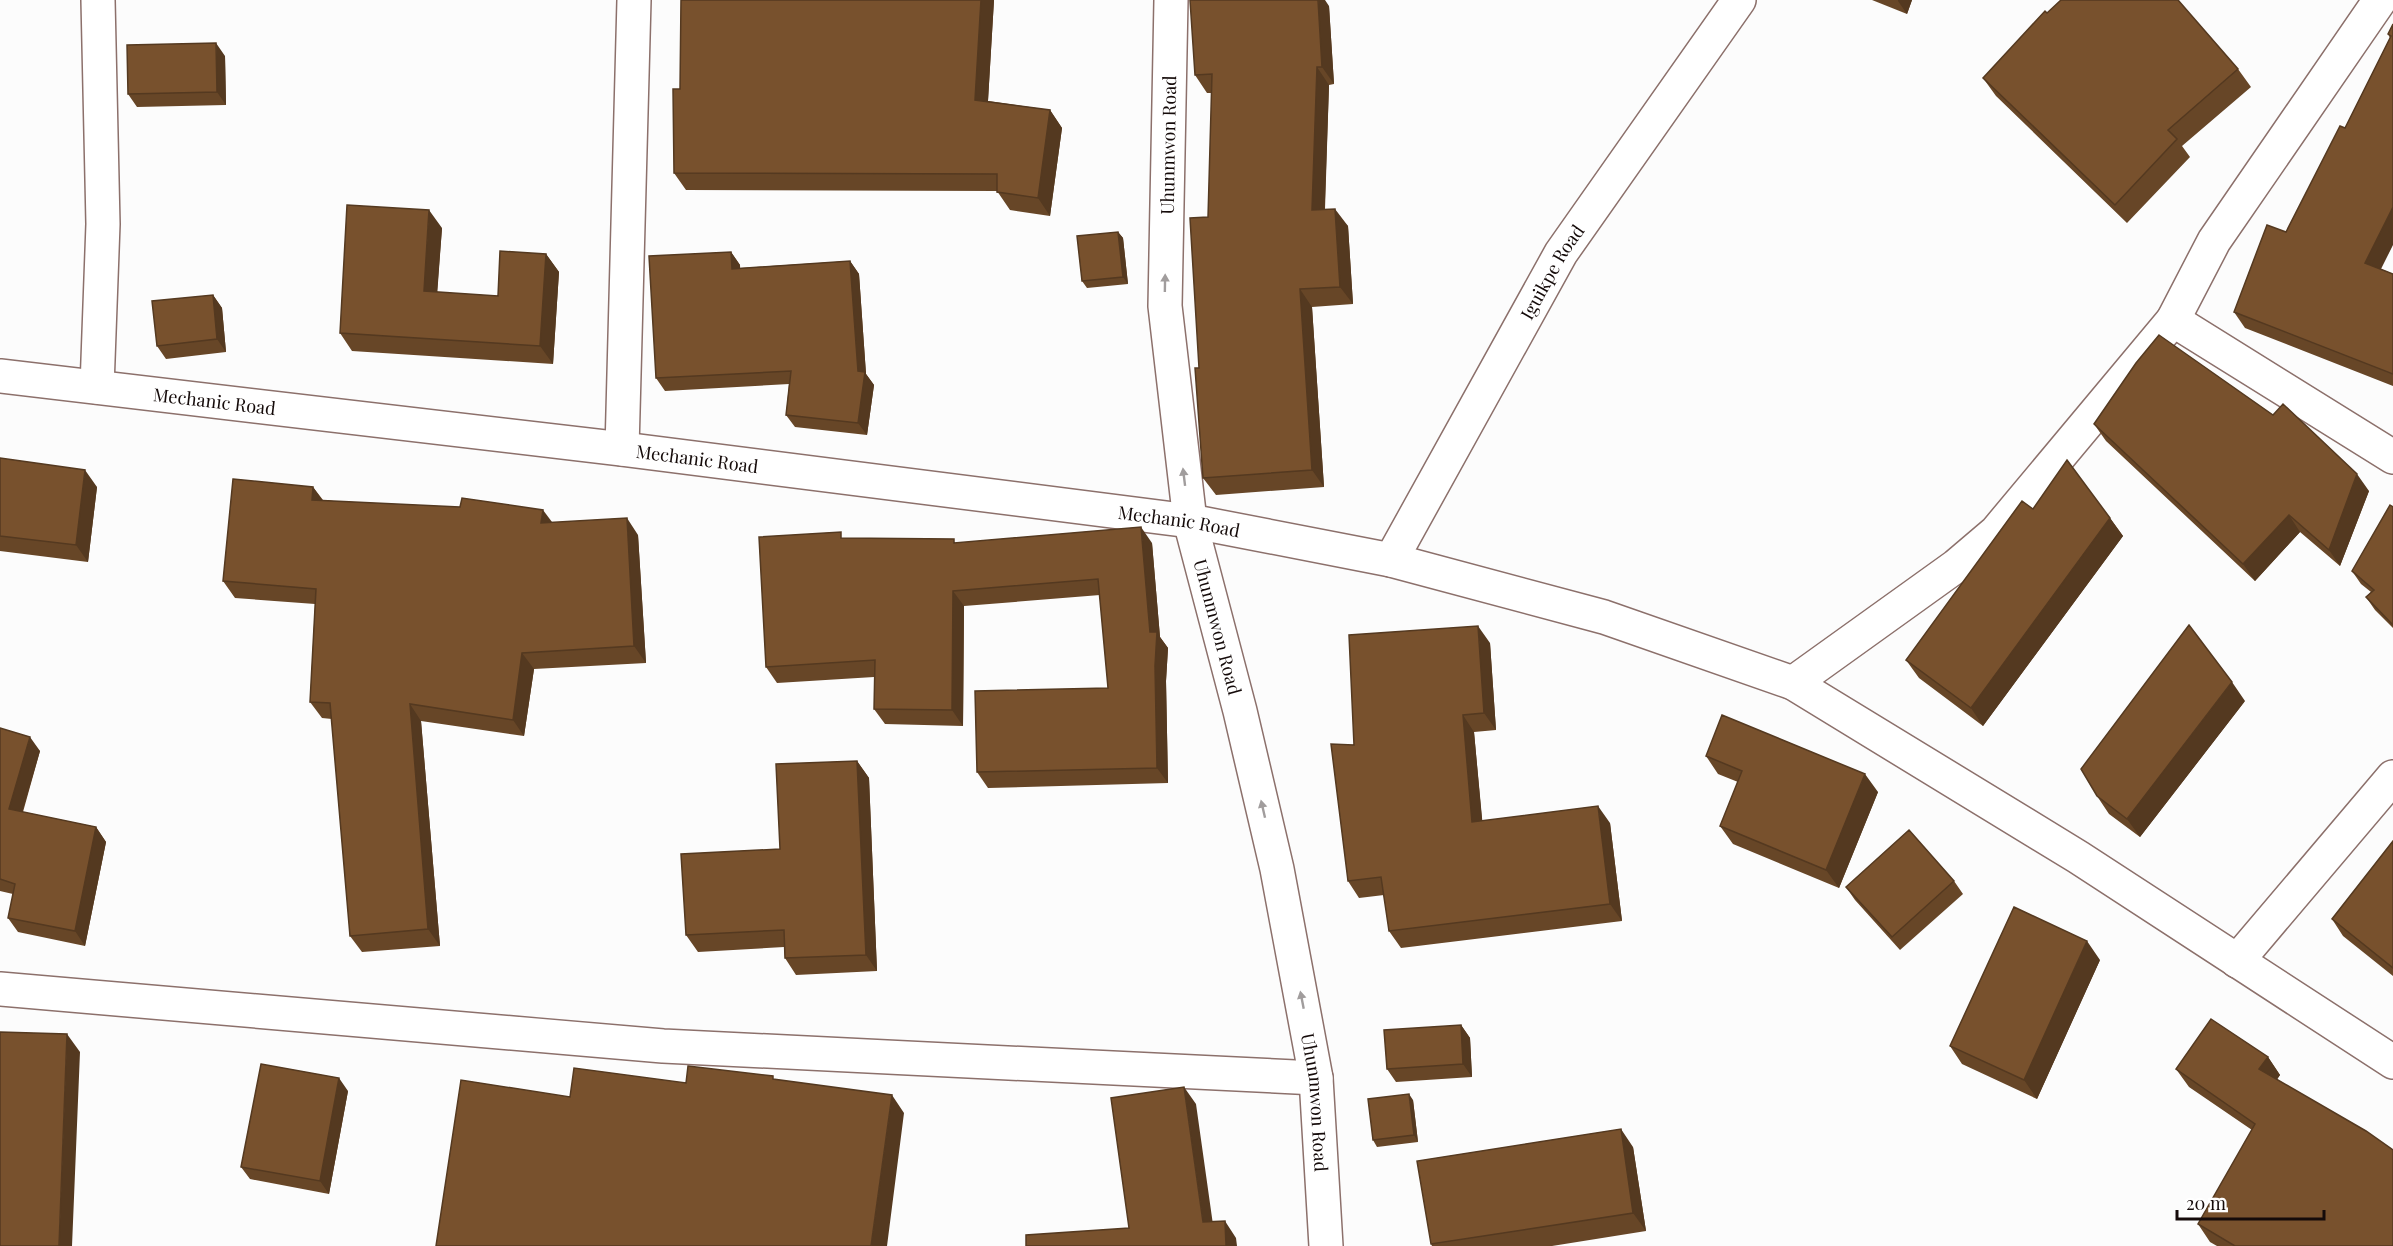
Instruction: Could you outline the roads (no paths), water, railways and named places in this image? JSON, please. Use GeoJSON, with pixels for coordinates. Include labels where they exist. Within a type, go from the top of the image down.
{"type":"FeatureCollection","features":[{"type":"Feature","properties":{"kind":"street"},"geometry":{"type":"LineString","coordinates":[[97,387],[104,224],[98,0]]}},
{"type":"Feature","properties":{"kind":"street"},"geometry":{"type":"LineString","coordinates":[[622,449],[634,0]]}},
{"type":"Feature","properties":{"kind":"street","name":"Uhunmwon Road"},"geometry":{"type":"LineString","coordinates":[[1172,0],[1165,306],[1190,521],[1240,711],[1277,868],[1316,1078],[1326,1246]]}},
{"type":"Feature","properties":{"kind":"street","name":"Iguikpe Road"},"geometry":{"type":"LineString","coordinates":[[1391,560],[1561,253],[1739,0]]}},
{"type":"Feature","properties":{"kind":"street"},"geometry":{"type":"LineString","coordinates":[[1793,683],[1956,566],[1996,532],[2173,320],[2214,241],[2380,0]]}},
{"type":"Feature","properties":{"kind":"street"},"geometry":{"type":"LineString","coordinates":[[2173,320],[2393,457]]}},
{"type":"Feature","properties":{"kind":"street","name":"Mechanic Road"},"geometry":{"type":"LineString","coordinates":[[0,376],[622,449],[1190,521],[1391,560],[1604,617],[1793,683],[2078,857],[2393,1062]]}},
{"type":"Feature","properties":{"kind":"street"},"geometry":{"type":"LineString","coordinates":[[2237,961],[2393,777]]}},
{"type":"Feature","properties":{"kind":"street"},"geometry":{"type":"LineString","coordinates":[[0,989],[663,1046],[1316,1078]]}}]}
